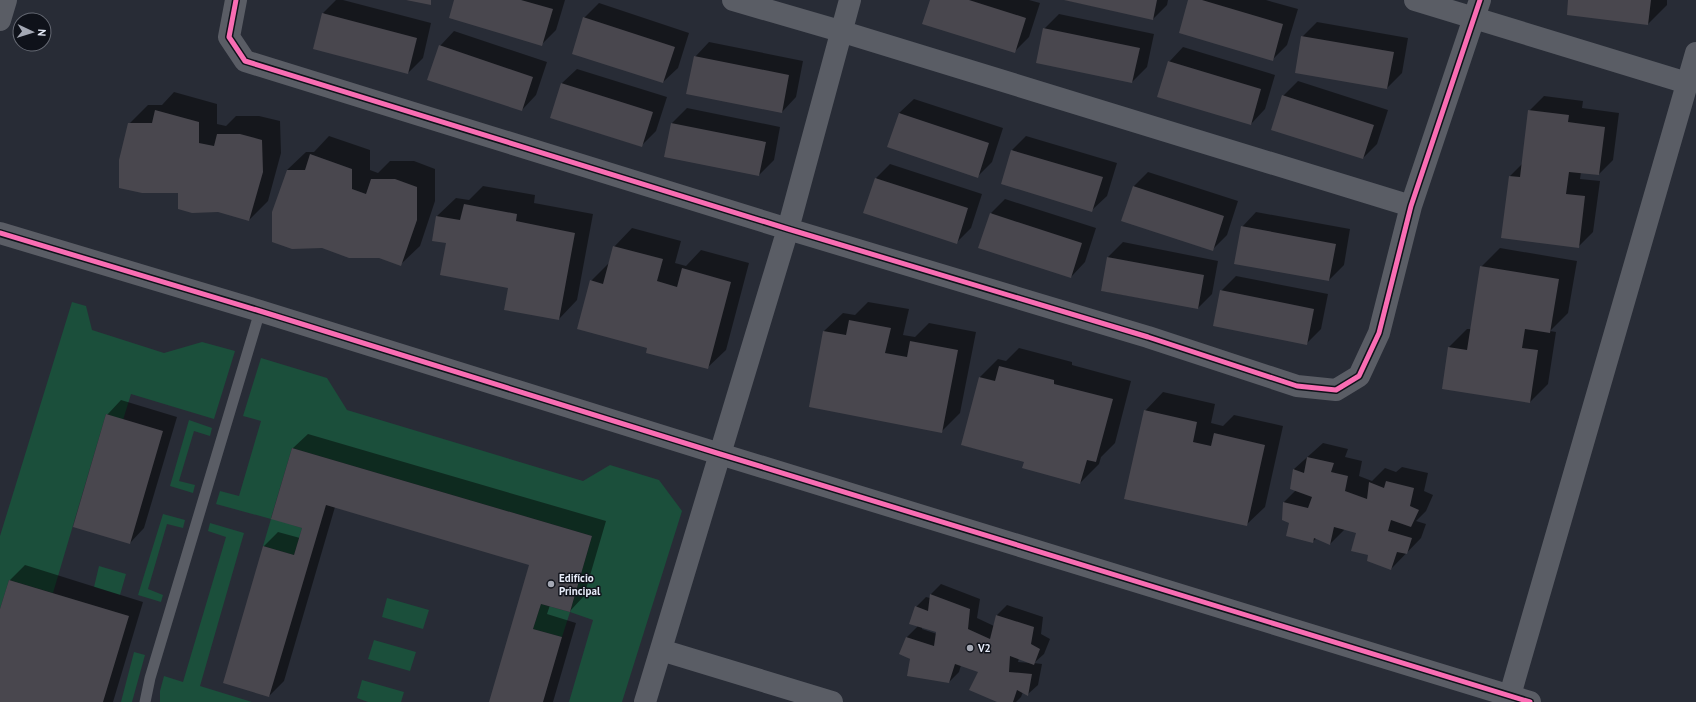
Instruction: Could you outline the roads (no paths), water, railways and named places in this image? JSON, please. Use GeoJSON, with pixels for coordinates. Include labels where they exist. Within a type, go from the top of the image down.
{"type":"FeatureCollection","features":[{"type":"Feature","properties":{"kind":"street"},"geometry":{"type":"LineString","coordinates":[[0,20],[6,0]]}},
{"type":"Feature","properties":{"kind":"street"},"geometry":{"type":"LineString","coordinates":[[236,0],[229,37],[245,62],[788,229],[1148,337],[1297,386],[1336,390],[1359,376],[1379,333],[1411,206],[1477,9]]}},
{"type":"Feature","properties":{"kind":"street"},"geometry":{"type":"LineString","coordinates":[[733,0],[840,31],[1411,206]]}},
{"type":"Feature","properties":{"kind":"street"},"geometry":{"type":"LineString","coordinates":[[645,702],[788,229],[840,31],[850,0]]}},
{"type":"Feature","properties":{"kind":"street"},"geometry":{"type":"LineString","coordinates":[[1415,0],[1477,9],[1687,84]]}},
{"type":"Feature","properties":{"kind":"street"},"geometry":{"type":"LineString","coordinates":[[0,233],[260,310],[1516,700],[1696,53]]}},
{"type":"Feature","properties":{"kind":"street"},"geometry":{"type":"LineString","coordinates":[[661,650],[832,702]]}},
{"type":"Feature","properties":{"kind":"lane"},"geometry":{"type":"LineString","coordinates":[[145,702],[150,678],[260,310]]}},
{"type":"Feature","properties":{"kind":"place","name":"Edifício Principal"},"geometry":{"type":"Point","coordinates":[551,584]}},
{"type":"Feature","properties":{"kind":"place","name":"V2"},"geometry":{"type":"Point","coordinates":[970,648]}}]}
